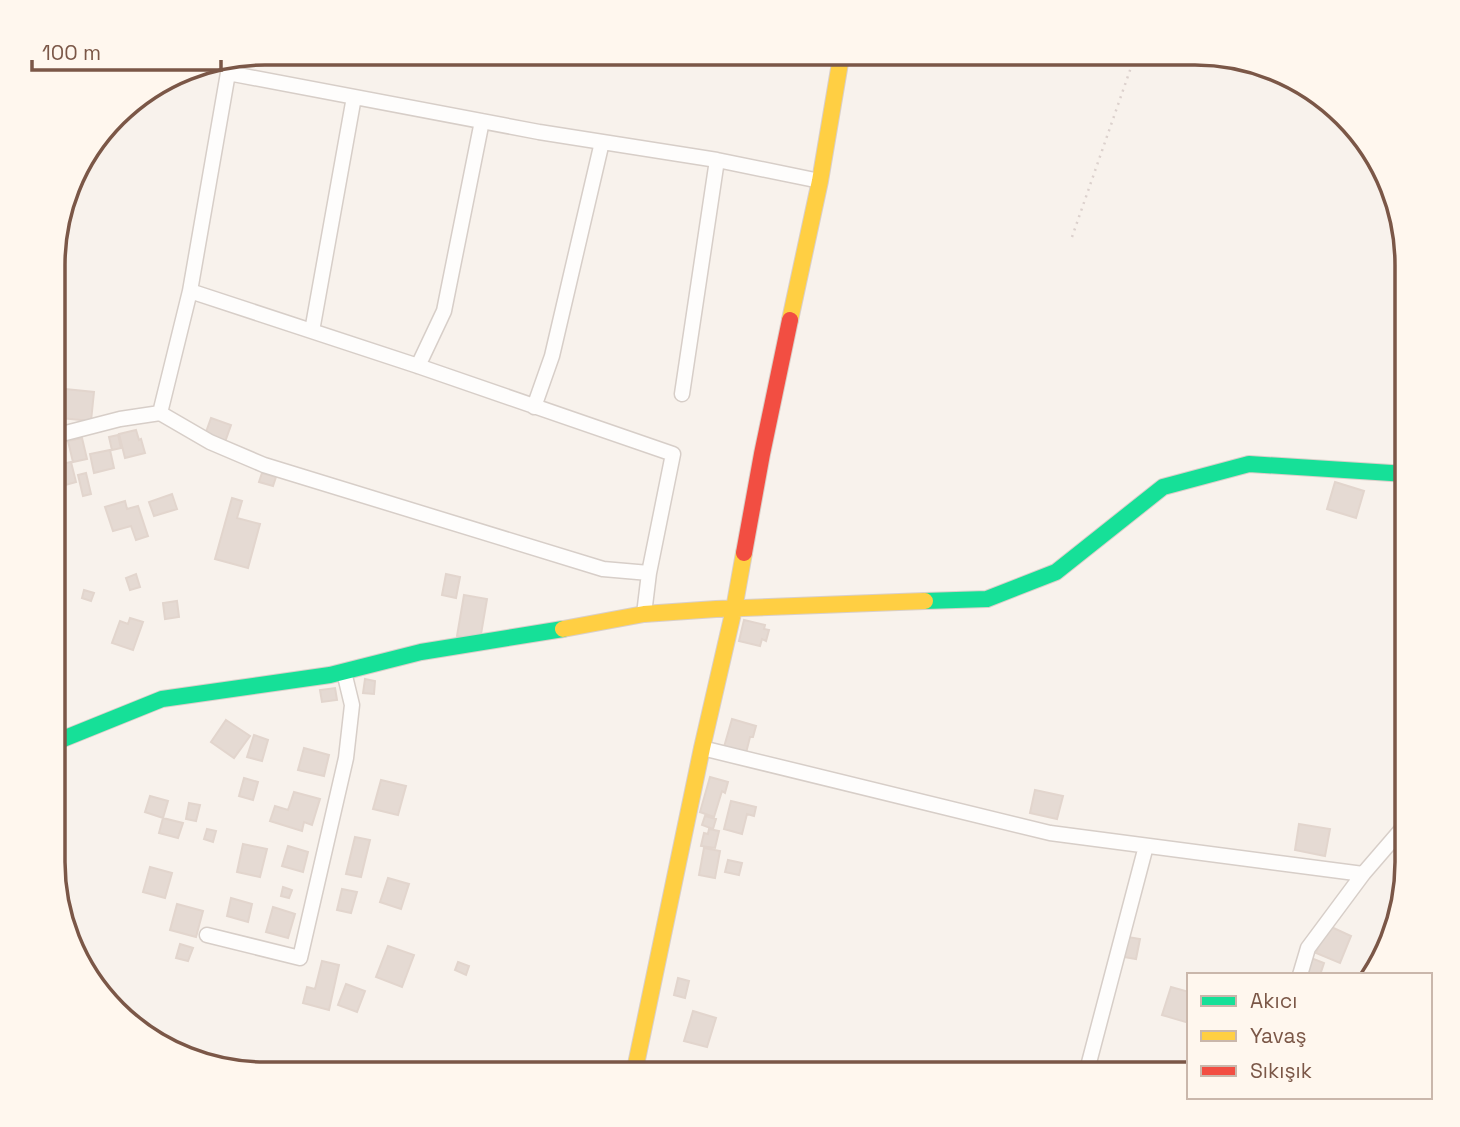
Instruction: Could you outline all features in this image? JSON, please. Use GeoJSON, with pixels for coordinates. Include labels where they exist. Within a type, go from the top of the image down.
{"type":"FeatureCollection","features":[{"type":"Feature","properties":{"kind":"street"},"geometry":{"type":"LineString","coordinates":[[637,1062],[840,65]]}},
{"type":"Feature","properties":{"kind":"street"},"geometry":{"type":"LineString","coordinates":[[160,413],[190,291],[228,73],[482,121],[717,160],[814,180]]}},
{"type":"Feature","properties":{"kind":"street"},"geometry":{"type":"LineString","coordinates":[[312,331],[354,97]]}},
{"type":"Feature","properties":{"kind":"street"},"geometry":{"type":"LineString","coordinates":[[418,366],[444,311],[482,121]]}},
{"type":"Feature","properties":{"kind":"street"},"geometry":{"type":"LineString","coordinates":[[534,407],[552,356],[602,142]]}},
{"type":"Feature","properties":{"kind":"street"},"geometry":{"type":"LineString","coordinates":[[682,394],[717,160]]}},
{"type":"Feature","properties":{"kind":"street"},"geometry":{"type":"LineString","coordinates":[[190,291],[673,454],[649,573],[644,614]]}},
{"type":"Feature","properties":{"kind":"street"},"geometry":{"type":"LineString","coordinates":[[65,433],[120,419],[160,413],[210,442],[264,465],[603,569],[649,573]]}},
{"type":"Feature","properties":{"kind":"street"},"geometry":{"type":"LineString","coordinates":[[65,738],[162,699],[330,675],[421,652],[644,614],[987,599],[1056,572],[1164,487],[1248,464],[1395,473]]}},
{"type":"Feature","properties":{"kind":"street"},"geometry":{"type":"LineString","coordinates":[[207,935],[300,958],[346,758],[352,705],[344,672]]}},
{"type":"Feature","properties":{"kind":"street"},"geometry":{"type":"LineString","coordinates":[[702,748],[1050,833],[1363,874]]}},
{"type":"Feature","properties":{"kind":"street"},"geometry":{"type":"LineString","coordinates":[[1301,973],[1308,948],[1363,874],[1395,840]]}},
{"type":"Feature","properties":{"kind":"street"},"geometry":{"type":"LineString","coordinates":[[1089,1062],[1146,846]]}},
{"type":"Feature","properties":{"kind":"path"},"geometry":{"type":"LineString","coordinates":[[1072,237],[1132,65]]}},
{"type":"Feature","properties":{"kind":"building"},"geometry":{"type":"Polygon","coordinates":[[[65,389],[94,392],[91,421],[65,418],[65,389]]]}},
{"type":"Feature","properties":{"kind":"building"},"geometry":{"type":"Polygon","coordinates":[[[211,418],[231,425],[225,442],[205,435],[211,418]]]}},
{"type":"Feature","properties":{"kind":"building"},"geometry":{"type":"Polygon","coordinates":[[[136,430],[145,453],[125,458],[119,434],[136,430]]]}},
{"type":"Feature","properties":{"kind":"building"},"geometry":{"type":"Polygon","coordinates":[[[118,435],[121,448],[112,450],[109,437],[118,435]]]}},
{"type":"Feature","properties":{"kind":"building"},"geometry":{"type":"Polygon","coordinates":[[[82,438],[87,459],[73,462],[68,441],[82,438]]]}},
{"type":"Feature","properties":{"kind":"building"},"geometry":{"type":"Polygon","coordinates":[[[110,450],[114,468],[94,473],[90,454],[110,450]]]}},
{"type":"Feature","properties":{"kind":"building"},"geometry":{"type":"Polygon","coordinates":[[[71,462],[76,482],[65,485],[65,463],[71,462]]]}},
{"type":"Feature","properties":{"kind":"building"},"geometry":{"type":"Polygon","coordinates":[[[86,473],[91,494],[83,496],[78,475],[86,473]]]}},
{"type":"Feature","properties":{"kind":"building"},"geometry":{"type":"Polygon","coordinates":[[[262,473],[276,477],[273,486],[259,482],[262,473]]]}},
{"type":"Feature","properties":{"kind":"building"},"geometry":{"type":"Polygon","coordinates":[[[1335,482],[1364,491],[1356,518],[1327,509],[1335,482]]]}},
{"type":"Feature","properties":{"kind":"building"},"geometry":{"type":"Polygon","coordinates":[[[172,494],[177,509],[154,516],[149,502],[172,494]]]}},
{"type":"Feature","properties":{"kind":"building"},"geometry":{"type":"Polygon","coordinates":[[[232,498],[242,501],[237,518],[260,524],[248,568],[215,559],[232,498]]]}},
{"type":"Feature","properties":{"kind":"building"},"geometry":{"type":"Polygon","coordinates":[[[125,501],[127,509],[138,506],[148,536],[136,540],[131,526],[113,531],[105,507],[125,501]]]}},
{"type":"Feature","properties":{"kind":"building"},"geometry":{"type":"Polygon","coordinates":[[[136,574],[140,587],[130,590],[126,578],[136,574]]]}},
{"type":"Feature","properties":{"kind":"building"},"geometry":{"type":"Polygon","coordinates":[[[446,574],[460,577],[456,598],[442,595],[446,574]]]}},
{"type":"Feature","properties":{"kind":"building"},"geometry":{"type":"Polygon","coordinates":[[[84,590],[94,593],[91,601],[82,598],[84,590]]]}},
{"type":"Feature","properties":{"kind":"building"},"geometry":{"type":"Polygon","coordinates":[[[464,595],[487,599],[480,640],[457,636],[464,595]]]}},
{"type":"Feature","properties":{"kind":"building"},"geometry":{"type":"Polygon","coordinates":[[[177,601],[179,617],[165,619],[163,603],[177,601]]]}},
{"type":"Feature","properties":{"kind":"building"},"geometry":{"type":"Polygon","coordinates":[[[130,618],[143,622],[133,650],[112,643],[120,621],[128,624],[130,618]]]}},
{"type":"Feature","properties":{"kind":"building"},"geometry":{"type":"Polygon","coordinates":[[[744,620],[765,625],[764,629],[769,630],[766,641],[762,639],[760,646],[739,641],[744,620]]]}},
{"type":"Feature","properties":{"kind":"building"},"geometry":{"type":"Polygon","coordinates":[[[365,679],[375,681],[374,694],[363,693],[365,679]]]}},
{"type":"Feature","properties":{"kind":"building"},"geometry":{"type":"Polygon","coordinates":[[[335,688],[337,700],[322,702],[320,690],[335,688]]]}},
{"type":"Feature","properties":{"kind":"building"},"geometry":{"type":"Polygon","coordinates":[[[732,719],[756,726],[746,753],[724,747],[732,719]]]}},
{"type":"Feature","properties":{"kind":"building"},"geometry":{"type":"Polygon","coordinates":[[[226,720],[250,736],[234,758],[211,742],[226,720]]]}},
{"type":"Feature","properties":{"kind":"building"},"geometry":{"type":"Polygon","coordinates":[[[254,735],[268,740],[262,761],[247,757],[254,735]]]}},
{"type":"Feature","properties":{"kind":"building"},"geometry":{"type":"Polygon","coordinates":[[[304,748],[329,755],[324,776],[298,770],[304,748]]]}},
{"type":"Feature","properties":{"kind":"building"},"geometry":{"type":"Polygon","coordinates":[[[710,777],[728,782],[725,793],[722,791],[714,817],[700,812],[710,777]]]}},
{"type":"Feature","properties":{"kind":"building"},"geometry":{"type":"Polygon","coordinates":[[[244,778],[258,782],[253,800],[239,796],[244,778]]]}},
{"type":"Feature","properties":{"kind":"building"},"geometry":{"type":"Polygon","coordinates":[[[381,780],[406,786],[398,815],[373,809],[381,780]]]}},
{"type":"Feature","properties":{"kind":"building"},"geometry":{"type":"Polygon","coordinates":[[[1035,790],[1063,796],[1057,819],[1030,813],[1035,790]]]}},
{"type":"Feature","properties":{"kind":"building"},"geometry":{"type":"Polygon","coordinates":[[[294,792],[320,799],[312,825],[304,822],[302,831],[270,821],[275,806],[288,810],[294,792]]]}},
{"type":"Feature","properties":{"kind":"building"},"geometry":{"type":"Polygon","coordinates":[[[150,796],[168,801],[163,818],[145,812],[150,796]]]}},
{"type":"Feature","properties":{"kind":"building"},"geometry":{"type":"Polygon","coordinates":[[[731,801],[756,807],[754,816],[747,814],[742,834],[724,829],[731,801]]]}},
{"type":"Feature","properties":{"kind":"building"},"geometry":{"type":"Polygon","coordinates":[[[189,803],[200,805],[196,821],[186,819],[189,803]]]}},
{"type":"Feature","properties":{"kind":"building"},"geometry":{"type":"Polygon","coordinates":[[[705,816],[716,819],[713,829],[702,825],[705,816]]]}},
{"type":"Feature","properties":{"kind":"building"},"geometry":{"type":"Polygon","coordinates":[[[163,818],[183,823],[178,838],[159,833],[163,818]]]}},
{"type":"Feature","properties":{"kind":"building"},"geometry":{"type":"Polygon","coordinates":[[[1299,824],[1330,829],[1325,856],[1295,850],[1299,824]]]}},
{"type":"Feature","properties":{"kind":"building"},"geometry":{"type":"Polygon","coordinates":[[[207,829],[216,831],[213,842],[204,839],[207,829]]]}},
{"type":"Feature","properties":{"kind":"building"},"geometry":{"type":"Polygon","coordinates":[[[709,829],[719,831],[715,848],[701,846],[704,833],[708,834],[709,829]]]}},
{"type":"Feature","properties":{"kind":"building"},"geometry":{"type":"Polygon","coordinates":[[[355,837],[370,840],[361,877],[346,874],[355,837]]]}},
{"type":"Feature","properties":{"kind":"building"},"geometry":{"type":"Polygon","coordinates":[[[243,844],[267,849],[260,877],[237,872],[243,844]]]}},
{"type":"Feature","properties":{"kind":"building"},"geometry":{"type":"Polygon","coordinates":[[[288,846],[308,852],[303,872],[282,866],[288,846]]]}},
{"type":"Feature","properties":{"kind":"building"},"geometry":{"type":"Polygon","coordinates":[[[704,848],[720,851],[715,878],[699,875],[704,848]]]}},
{"type":"Feature","properties":{"kind":"building"},"geometry":{"type":"Polygon","coordinates":[[[728,860],[742,863],[739,875],[725,872],[728,860]]]}},
{"type":"Feature","properties":{"kind":"building"},"geometry":{"type":"Polygon","coordinates":[[[150,867],[172,873],[165,898],[143,892],[150,867]]]}},
{"type":"Feature","properties":{"kind":"building"},"geometry":{"type":"Polygon","coordinates":[[[388,878],[409,884],[401,909],[380,902],[388,878]]]}},
{"type":"Feature","properties":{"kind":"building"},"geometry":{"type":"Polygon","coordinates":[[[283,887],[292,890],[289,898],[281,896],[283,887]]]}},
{"type":"Feature","properties":{"kind":"building"},"geometry":{"type":"Polygon","coordinates":[[[342,889],[357,892],[351,913],[337,910],[342,889]]]}},
{"type":"Feature","properties":{"kind":"building"},"geometry":{"type":"Polygon","coordinates":[[[231,898],[252,904],[248,922],[227,916],[231,898]]]}},
{"type":"Feature","properties":{"kind":"building"},"geometry":{"type":"Polygon","coordinates":[[[177,904],[203,911],[196,937],[170,930],[177,904]]]}},
{"type":"Feature","properties":{"kind":"building"},"geometry":{"type":"Polygon","coordinates":[[[273,907],[295,914],[288,938],[266,932],[273,907]]]}},
{"type":"Feature","properties":{"kind":"building"},"geometry":{"type":"Polygon","coordinates":[[[1327,925],[1351,936],[1340,963],[1316,953],[1327,925]]]}},
{"type":"Feature","properties":{"kind":"building"},"geometry":{"type":"Polygon","coordinates":[[[1128,937],[1140,939],[1136,959],[1124,957],[1128,937]]]}},
{"type":"Feature","properties":{"kind":"building"},"geometry":{"type":"Polygon","coordinates":[[[180,944],[193,948],[188,961],[176,958],[180,944]]]}},
{"type":"Feature","properties":{"kind":"building"},"geometry":{"type":"Polygon","coordinates":[[[388,946],[414,955],[402,987],[376,977],[388,946]]]}},
{"type":"Feature","properties":{"kind":"building"},"geometry":{"type":"Polygon","coordinates":[[[1311,958],[1324,963],[1321,973],[1307,973],[1311,958]]]}},
{"type":"Feature","properties":{"kind":"building"},"geometry":{"type":"Polygon","coordinates":[[[322,961],[339,965],[329,1010],[303,1003],[307,987],[315,989],[322,961]]]}},
{"type":"Feature","properties":{"kind":"building"},"geometry":{"type":"Polygon","coordinates":[[[458,962],[469,966],[466,975],[455,970],[458,962]]]}},
{"type":"Feature","properties":{"kind":"building"},"geometry":{"type":"Polygon","coordinates":[[[678,978],[689,981],[685,998],[674,995],[678,978]]]}},
{"type":"Feature","properties":{"kind":"building"},"geometry":{"type":"Polygon","coordinates":[[[346,984],[365,991],[357,1012],[338,1005],[346,984]]]}},
{"type":"Feature","properties":{"kind":"building"},"geometry":{"type":"Polygon","coordinates":[[[1171,987],[1187,991],[1187,1022],[1162,1015],[1171,987]]]}},
{"type":"Feature","properties":{"kind":"building"},"geometry":{"type":"Polygon","coordinates":[[[693,1011],[716,1018],[707,1047],[684,1041],[693,1011]]]}},
{"type":"Feature","properties":{"kind":"traffic: fast"},"geometry":{"type":"LineString","coordinates":[[925,601],[987,599],[1056,572],[1163,487],[1249,464],[1395,473]]}},
{"type":"Feature","properties":{"kind":"traffic: fast"},"geometry":{"type":"LineString","coordinates":[[65,738],[162,699],[330,675],[421,652],[563,629]]}},
{"type":"Feature","properties":{"kind":"traffic: slow"},"geometry":{"type":"LineString","coordinates":[[790,320],[820,181],[840,65]]}},
{"type":"Feature","properties":{"kind":"traffic: slow"},"geometry":{"type":"LineString","coordinates":[[637,1062],[744,553]]}},
{"type":"Feature","properties":{"kind":"traffic: slow"},"geometry":{"type":"LineString","coordinates":[[563,629],[644,614],[925,601]]}},
{"type":"Feature","properties":{"kind":"traffic: jam"},"geometry":{"type":"LineString","coordinates":[[744,553],[790,320]]}}]}
